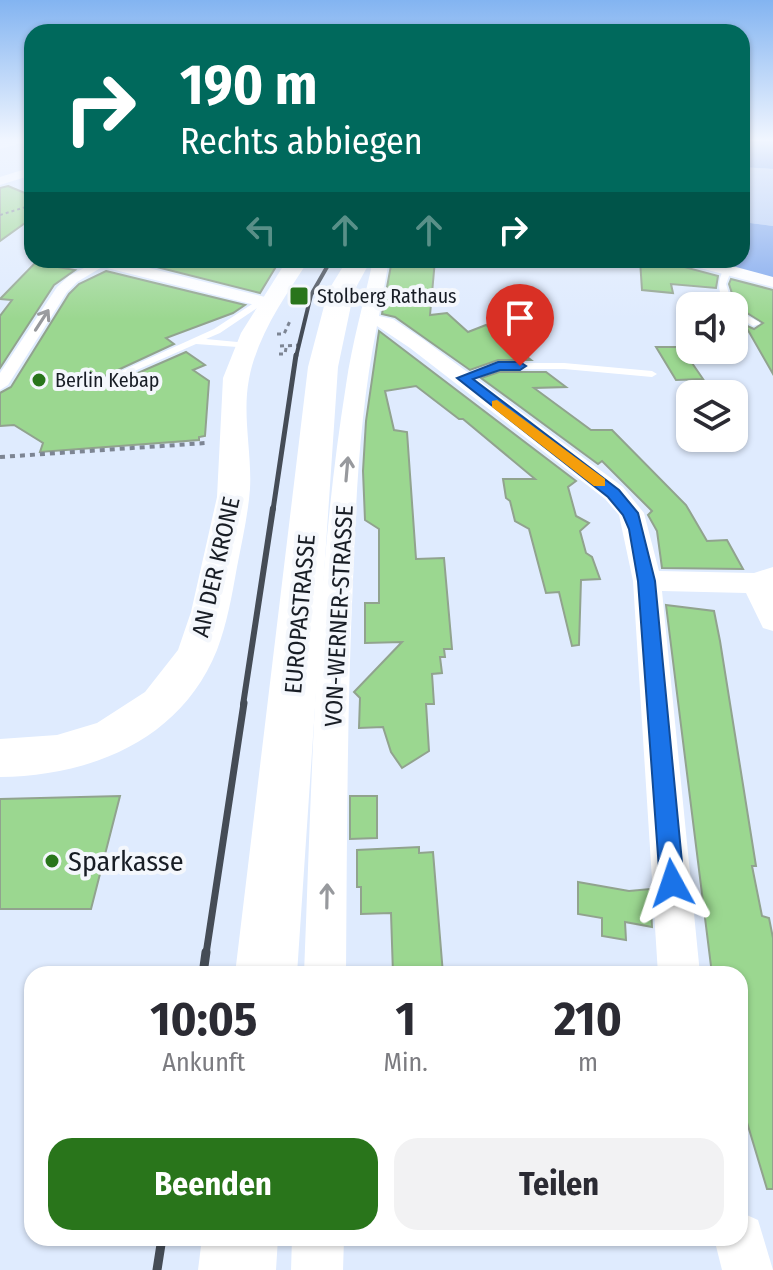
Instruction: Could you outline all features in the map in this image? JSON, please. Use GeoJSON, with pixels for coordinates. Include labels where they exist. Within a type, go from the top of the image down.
{"type":"FeatureCollection","features":[{"type":"Feature","properties":{"kind":"main road","name":"EUROPASTRASSE"},"geometry":{"type":"LineString","coordinates":[[267,966],[323,367],[341,291],[354,268]]}},
{"type":"Feature","properties":{"kind":"main road"},"geometry":{"type":"LineString","coordinates":[[237,1270],[239,1246]]}},
{"type":"Feature","properties":{"kind":"street"},"geometry":{"type":"LineString","coordinates":[[0,385],[62,290],[73,279],[93,268]]}},
{"type":"Feature","properties":{"kind":"street"},"geometry":{"type":"LineString","coordinates":[[133,268],[266,303]]}},
{"type":"Feature","properties":{"kind":"street","name":"AN DER KRONE"},"geometry":{"type":"LineString","coordinates":[[0,758],[29,759],[99,742],[125,730],[149,714],[181,678],[194,657],[207,621],[230,514],[235,477],[232,405],[236,375],[277,347],[266,303],[292,268]]}},
{"type":"Feature","properties":{"kind":"street","name":"VON-WERNER-STRASSE"},"geometry":{"type":"LineString","coordinates":[[325,966],[340,565],[354,401],[379,268]]}},
{"type":"Feature","properties":{"kind":"street"},"geometry":{"type":"LineString","coordinates":[[717,268],[773,282]]}},
{"type":"Feature","properties":{"kind":"street"},"geometry":{"type":"LineString","coordinates":[[369,319],[386,323],[463,378],[623,502],[637,529],[647,581],[678,966]]}},
{"type":"Feature","properties":{"kind":"street"},"geometry":{"type":"LineString","coordinates":[[647,581],[764,580],[773,620]]}},
{"type":"Feature","properties":{"kind":"street"},"geometry":{"type":"LineString","coordinates":[[317,1270],[318,1246]]}},
{"type":"Feature","properties":{"kind":"street"},"geometry":{"type":"LineString","coordinates":[[742,1246],[748,1270]]}},
{"type":"Feature","properties":{"kind":"lane"},"geometry":{"type":"LineString","coordinates":[[723,292],[721,279],[727,271]]}},
{"type":"Feature","properties":{"kind":"lane"},"geometry":{"type":"LineString","coordinates":[[102,382],[195,341],[266,303]]}},
{"type":"Feature","properties":{"kind":"lane"},"geometry":{"type":"LineString","coordinates":[[748,320],[756,324]]}},
{"type":"Feature","properties":{"kind":"lane"},"geometry":{"type":"LineString","coordinates":[[195,341],[277,347]]}},
{"type":"Feature","properties":{"kind":"lane"},"geometry":{"type":"LineString","coordinates":[[463,378],[498,366],[564,366],[652,374]]}},
{"type":"Feature","properties":{"kind":"path"},"geometry":{"type":"LineString","coordinates":[[0,215],[24,208]]}},
{"type":"Feature","properties":{"kind":"path"},"geometry":{"type":"LineString","coordinates":[[277,347],[283,337]]}},
{"type":"Feature","properties":{"kind":"path"},"geometry":{"type":"LineString","coordinates":[[0,457],[235,441]]}},
{"type":"Feature","properties":{"kind":"shaded area"},"geometry":{"type":"Polygon","coordinates":[[[750,200],[773,200],[773,226],[750,223],[750,200]]]}},
{"type":"Feature","properties":{"kind":"shaded area"},"geometry":{"type":"Polygon","coordinates":[[[750,223],[773,226],[773,280],[727,268],[750,268],[750,223]]]}},
{"type":"Feature","properties":{"kind":"building"},"geometry":{"type":"Polygon","coordinates":[[[0,200],[24,200],[24,224],[0,241],[0,200]]]}},
{"type":"Feature","properties":{"kind":"building"},"geometry":{"type":"Polygon","coordinates":[[[30,268],[75,270],[54,285],[0,368],[0,316],[12,300],[0,299],[30,268]]]}},
{"type":"Feature","properties":{"kind":"building"},"geometry":{"type":"Polygon","coordinates":[[[161,268],[275,268],[260,293],[161,268]]]}},
{"type":"Feature","properties":{"kind":"building"},"geometry":{"type":"Polygon","coordinates":[[[391,268],[434,268],[430,315],[447,313],[468,332],[486,325],[531,360],[498,360],[470,370],[395,317],[382,314],[391,268]]]}},
{"type":"Feature","properties":{"kind":"building"},"geometry":{"type":"Polygon","coordinates":[[[641,268],[688,268],[718,276],[716,288],[671,284],[673,293],[642,290],[641,268]]]}},
{"type":"Feature","properties":{"kind":"building"},"geometry":{"type":"Polygon","coordinates":[[[106,271],[245,305],[233,313],[166,338],[174,344],[94,381],[96,385],[106,387],[186,352],[205,365],[193,370],[209,381],[205,436],[199,437],[199,440],[40,452],[43,443],[14,425],[0,426],[0,393],[11,387],[69,294],[79,284],[106,271]]]}},
{"type":"Feature","properties":{"kind":"building"},"geometry":{"type":"Polygon","coordinates":[[[731,279],[773,290],[773,374],[748,330],[748,326],[754,329],[763,323],[748,314],[748,292],[732,292],[731,279]]]}},
{"type":"Feature","properties":{"kind":"building"},"geometry":{"type":"Polygon","coordinates":[[[379,331],[576,481],[568,487],[576,516],[589,523],[580,531],[586,553],[592,557],[600,579],[581,580],[579,645],[572,646],[559,592],[546,593],[529,529],[515,521],[510,501],[506,498],[503,479],[535,479],[463,419],[416,386],[385,391],[394,430],[407,432],[416,559],[444,558],[452,649],[444,649],[445,657],[440,657],[442,673],[432,674],[434,704],[426,704],[429,751],[402,768],[391,752],[383,727],[359,728],[360,698],[354,692],[402,642],[365,643],[365,603],[379,603],[379,529],[365,520],[363,471],[366,421],[379,331]]]}},
{"type":"Feature","properties":{"kind":"building"},"geometry":{"type":"Polygon","coordinates":[[[656,347],[676,347],[676,364],[693,364],[703,379],[676,380],[656,347]]]}},
{"type":"Feature","properties":{"kind":"building"},"geometry":{"type":"Polygon","coordinates":[[[499,372],[546,372],[566,387],[534,388],[591,430],[612,430],[686,505],[707,541],[727,540],[743,569],[662,568],[657,531],[648,515],[652,511],[602,461],[598,464],[481,378],[499,372]]]}},
{"type":"Feature","properties":{"kind":"building"},"geometry":{"type":"Polygon","coordinates":[[[666,605],[714,611],[720,641],[756,866],[752,866],[762,916],[769,918],[773,938],[773,1189],[767,1189],[748,1126],[748,966],[711,966],[666,605]]]}},
{"type":"Feature","properties":{"kind":"building","name":"Sparkasse"},"geometry":{"type":"Polygon","coordinates":[[[120,796],[91,909],[0,909],[0,799],[120,796]]]}},
{"type":"Feature","properties":{"kind":"building"},"geometry":{"type":"Polygon","coordinates":[[[350,796],[377,796],[377,838],[350,839],[350,796]]]}},
{"type":"Feature","properties":{"kind":"building"},"geometry":{"type":"Polygon","coordinates":[[[419,847],[419,853],[433,852],[442,966],[393,966],[391,913],[361,914],[357,850],[419,847]]]}},
{"type":"Feature","properties":{"kind":"building"},"geometry":{"type":"Polygon","coordinates":[[[578,882],[629,891],[650,889],[652,927],[625,922],[626,940],[602,936],[602,918],[578,914],[578,882]]]}},
{"type":"Feature","properties":{"kind":"railway"},"geometry":{"type":"LineString","coordinates":[[296,357],[311,295],[326,268]]}},
{"type":"Feature","properties":{"kind":"railway"},"geometry":{"type":"LineString","coordinates":[[273,510],[296,355]]}},
{"type":"Feature","properties":{"kind":"railway"},"geometry":{"type":"LineString","coordinates":[[243,705],[273,508]]}},
{"type":"Feature","properties":{"kind":"railway"},"geometry":{"type":"LineString","coordinates":[[206,954],[244,703]]}},
{"type":"Feature","properties":{"kind":"railway"},"geometry":{"type":"LineString","coordinates":[[204,966],[206,952]]}},
{"type":"Feature","properties":{"kind":"railway"},"geometry":{"type":"LineString","coordinates":[[157,1270],[161,1246]]}},
{"type":"Feature","properties":{"kind":"slow traffic"},"geometry":{"type":"LineString","coordinates":[[497,404],[599,483]]}},
{"type":"Feature","properties":{"kind":"place","name":"Stolberg Rathaus"},"geometry":{"type":"Point","coordinates":[299,296]}},
{"type":"Feature","properties":{"kind":"place","name":"Berlin Kebap"},"geometry":{"type":"Point","coordinates":[39,380]}},
{"type":"Feature","properties":{"kind":"place","name":"Sparkasse"},"geometry":{"type":"Point","coordinates":[52,861]}},
{"type":"Feature","properties":{"kind":"route"},"geometry":{"type":"LineString","coordinates":[[520,366],[498,366],[463,378],[614,493],[631,513],[637,529],[647,581],[672,883]]}}]}
